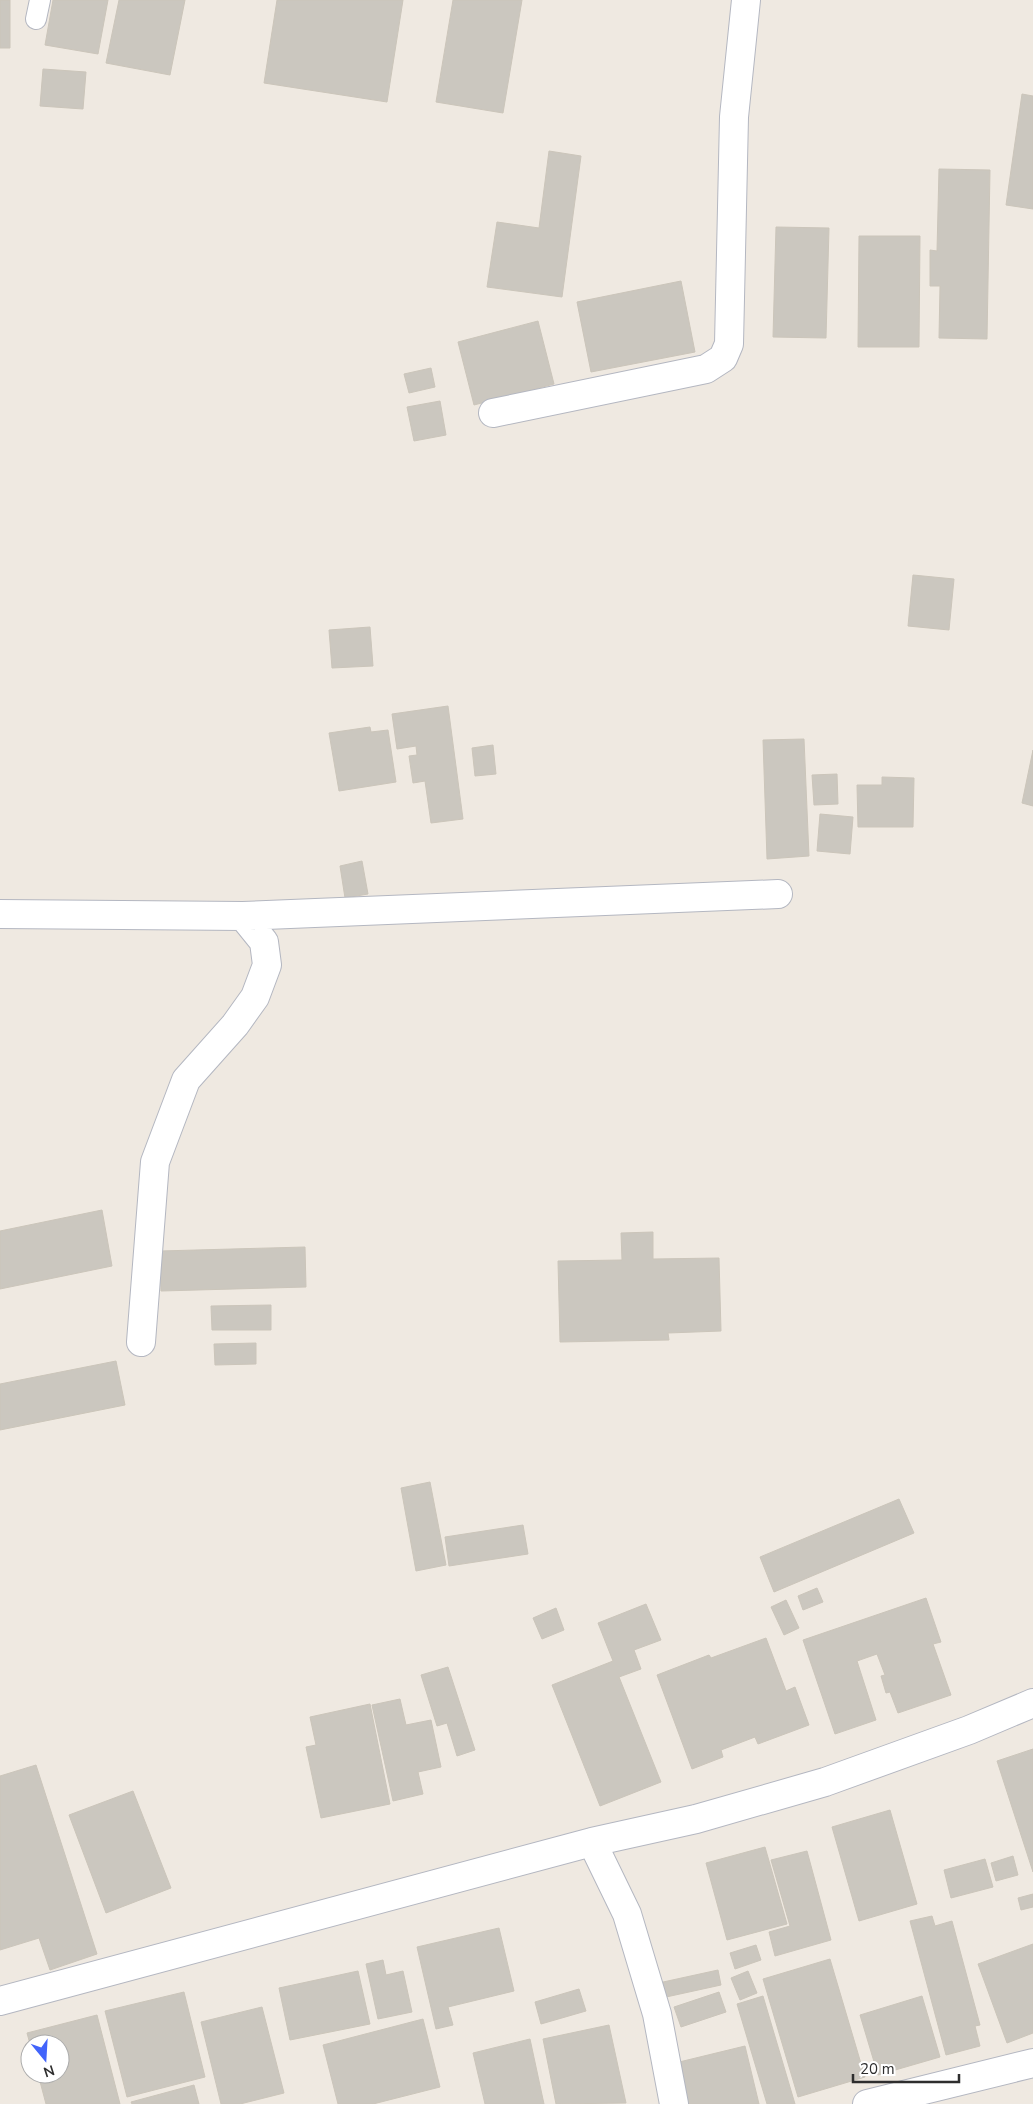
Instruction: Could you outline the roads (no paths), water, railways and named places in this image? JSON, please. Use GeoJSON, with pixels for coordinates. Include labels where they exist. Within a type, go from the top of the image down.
{"type":"FeatureCollection","features":[{"type":"Feature","properties":{"kind":"street"},"geometry":{"type":"LineString","coordinates":[[493,413],[706,370],[723,358],[728,344],[734,117],[746,0]]}},
{"type":"Feature","properties":{"kind":"street"},"geometry":{"type":"LineString","coordinates":[[0,914],[243,916],[778,894]]}},
{"type":"Feature","properties":{"kind":"street"},"geometry":{"type":"LineString","coordinates":[[141,1342],[155,1162],[186,1080],[235,1025],[255,997],[267,965],[264,942],[243,916]]}},
{"type":"Feature","properties":{"kind":"street"},"geometry":{"type":"LineString","coordinates":[[0,2001],[592,1842],[696,1819],[825,1782],[969,1730],[1033,1704]]}},
{"type":"Feature","properties":{"kind":"street"},"geometry":{"type":"LineString","coordinates":[[592,1842],[627,1914],[656,2014],[674,2104]]}},
{"type":"Feature","properties":{"kind":"street"},"geometry":{"type":"LineString","coordinates":[[867,2104],[1033,2063]]}}]}
